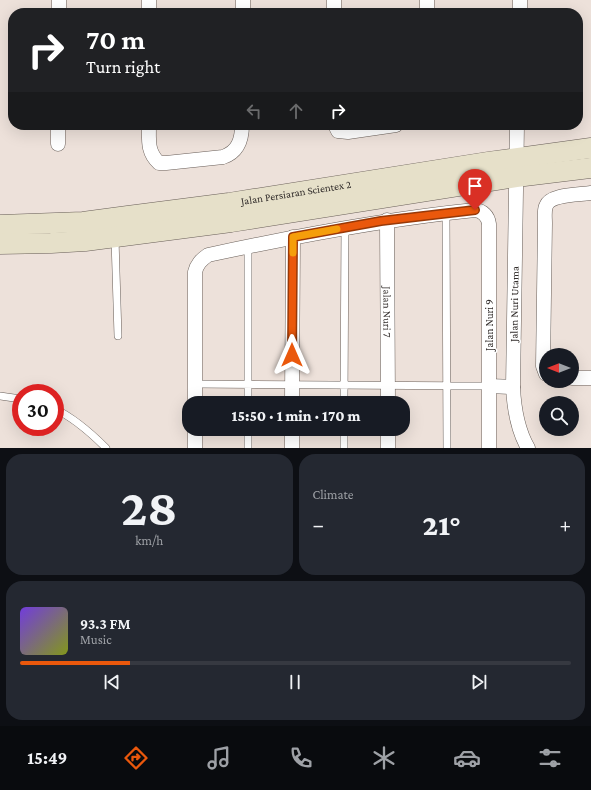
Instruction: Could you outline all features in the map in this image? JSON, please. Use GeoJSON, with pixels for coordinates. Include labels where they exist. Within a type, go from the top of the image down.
{"type":"FeatureCollection","features":[{"type":"Feature","properties":{"kind":"street"},"geometry":{"type":"LineString","coordinates":[[58,130],[58,144]]}},
{"type":"Feature","properties":{"kind":"street"},"geometry":{"type":"LineString","coordinates":[[149,130],[150,154],[159,163],[166,163],[223,157],[231,154],[239,144],[242,137],[242,130]]}},
{"type":"Feature","properties":{"kind":"street"},"geometry":{"type":"LineString","coordinates":[[342,130],[348,132],[362,130]]}},
{"type":"Feature","properties":{"kind":"street","name":"Jalan Nuri Utama"},"geometry":{"type":"LineString","coordinates":[[518,130],[513,387],[514,406],[518,424],[528,448]]}},
{"type":"Feature","properties":{"kind":"street","name":"Jalan Persiaran Scientex 2"},"geometry":{"type":"LineString","coordinates":[[0,244],[51,243],[114,237],[231,222],[516,168],[591,148]]}},
{"type":"Feature","properties":{"kind":"street","name":"Jalan Persiaran Scientex 2"},"geometry":{"type":"LineString","coordinates":[[0,226],[83,222],[330,188],[516,168],[591,168]]}},
{"type":"Feature","properties":{"kind":"street"},"geometry":{"type":"LineString","coordinates":[[543,348],[546,206],[552,199],[591,193]]}},
{"type":"Feature","properties":{"kind":"street","name":"Jalan Nuri 9"},"geometry":{"type":"LineString","coordinates":[[446,213],[475,210],[483,213],[487,217],[489,224],[488,448]]}},
{"type":"Feature","properties":{"kind":"street"},"geometry":{"type":"LineString","coordinates":[[195,396],[195,272],[198,263],[208,255],[293,237],[387,220],[446,213]]}},
{"type":"Feature","properties":{"kind":"street","name":"Jalan Nuri 7"},"geometry":{"type":"LineString","coordinates":[[387,220],[388,396]]}},
{"type":"Feature","properties":{"kind":"street"},"geometry":{"type":"LineString","coordinates":[[292,396],[293,237]]}},
{"type":"Feature","properties":{"kind":"street"},"geometry":{"type":"LineString","coordinates":[[579,378],[591,378]]}},
{"type":"Feature","properties":{"kind":"street"},"geometry":{"type":"LineString","coordinates":[[489,386],[513,387]]}},
{"type":"Feature","properties":{"kind":"street"},"geometry":{"type":"LineString","coordinates":[[195,436],[195,448]]}},
{"type":"Feature","properties":{"kind":"street"},"geometry":{"type":"LineString","coordinates":[[292,436],[292,448]]}},
{"type":"Feature","properties":{"kind":"street"},"geometry":{"type":"LineString","coordinates":[[388,436],[388,448]]}},
{"type":"Feature","properties":{"kind":"lane"},"geometry":{"type":"LineString","coordinates":[[446,213],[447,448]]}},
{"type":"Feature","properties":{"kind":"lane"},"geometry":{"type":"LineString","coordinates":[[344,396],[345,228]]}},
{"type":"Feature","properties":{"kind":"lane"},"geometry":{"type":"LineString","coordinates":[[114,237],[118,336]]}},
{"type":"Feature","properties":{"kind":"lane"},"geometry":{"type":"LineString","coordinates":[[248,247],[248,396]]}},
{"type":"Feature","properties":{"kind":"lane"},"geometry":{"type":"LineString","coordinates":[[195,384],[489,386]]}},
{"type":"Feature","properties":{"kind":"lane"},"geometry":{"type":"LineString","coordinates":[[0,396],[12,398]]}},
{"type":"Feature","properties":{"kind":"lane"},"geometry":{"type":"LineString","coordinates":[[64,414],[94,436],[106,448]]}},
{"type":"Feature","properties":{"kind":"lane"},"geometry":{"type":"LineString","coordinates":[[248,436],[248,448]]}},
{"type":"Feature","properties":{"kind":"lane"},"geometry":{"type":"LineString","coordinates":[[344,436],[344,448]]}},
{"type":"Feature","properties":{"kind":"slow traffic"},"geometry":{"type":"LineString","coordinates":[[293,253],[293,237],[337,229]]}},
{"type":"Feature","properties":{"kind":"route"},"geometry":{"type":"LineString","coordinates":[[292,355],[293,237],[381,221],[475,210]]}}]}
